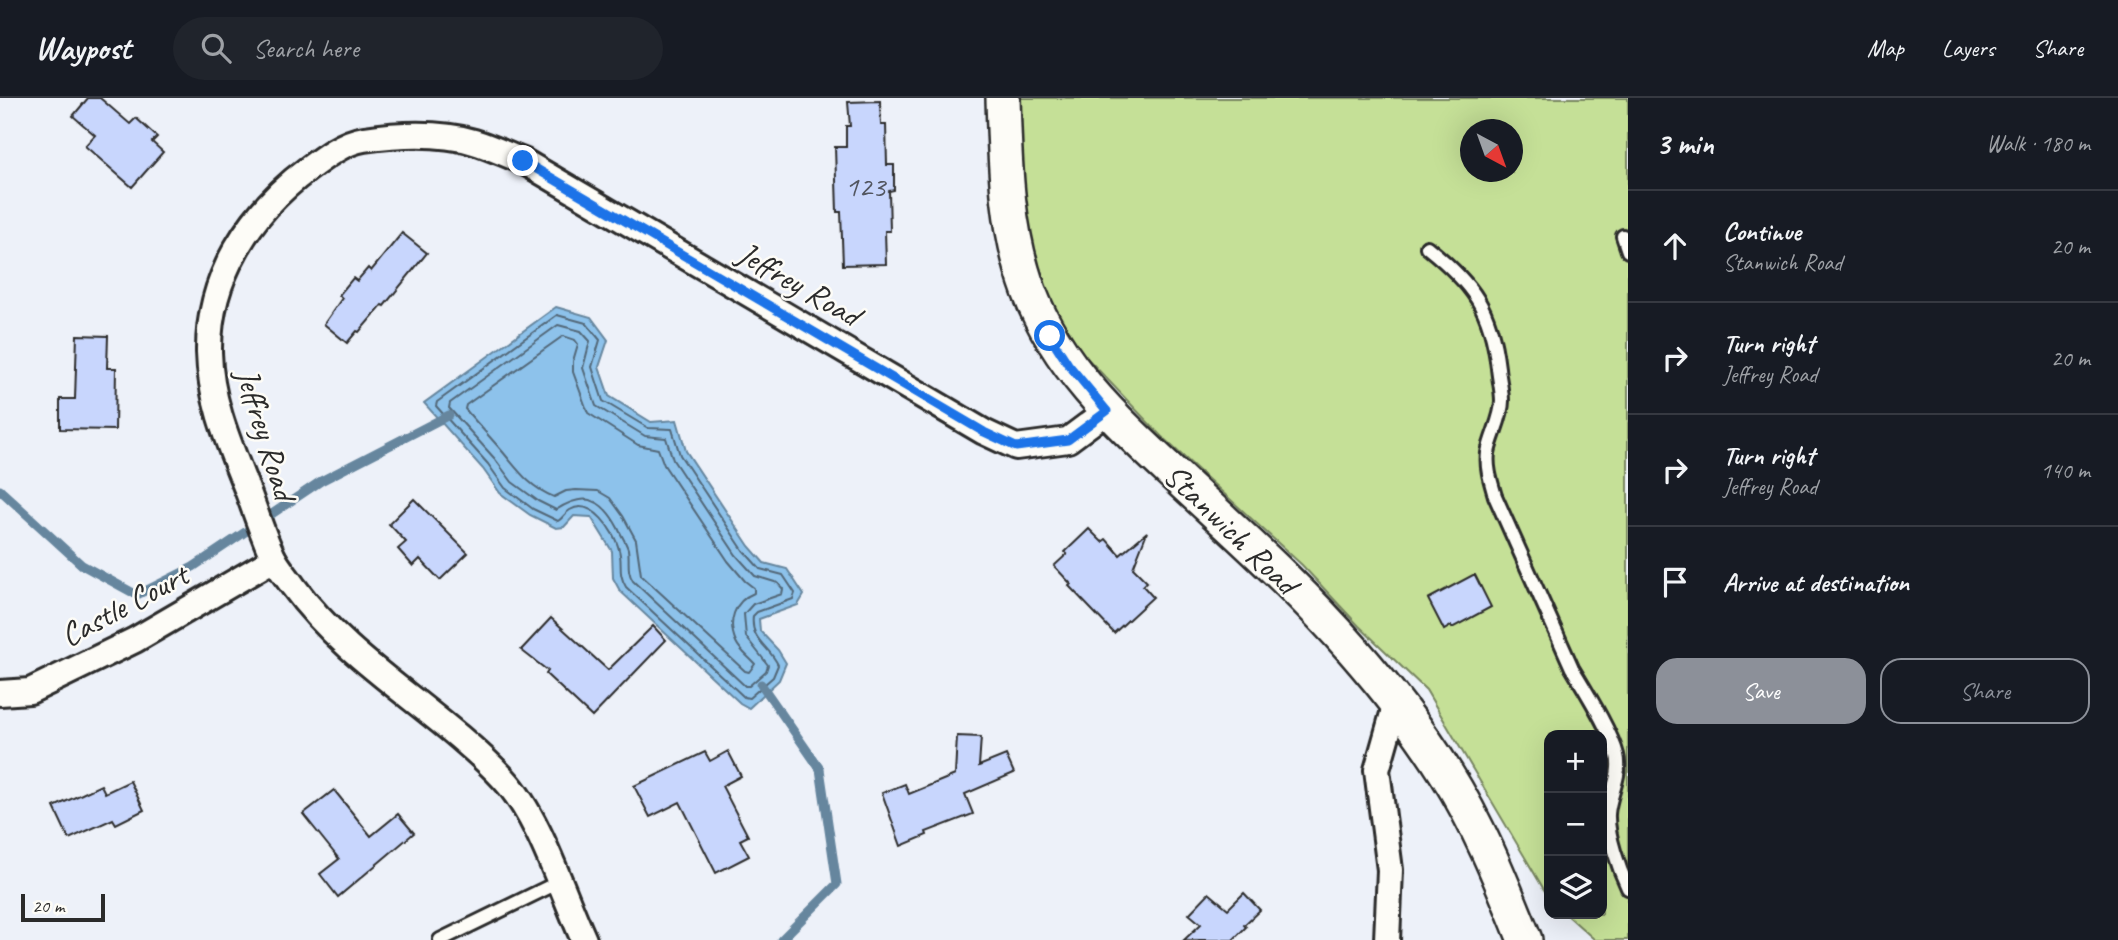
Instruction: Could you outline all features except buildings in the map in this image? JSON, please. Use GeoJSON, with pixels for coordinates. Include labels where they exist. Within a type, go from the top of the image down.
{"type":"FeatureCollection","features":[{"type":"Feature","properties":{"kind":"street","name":"Stanwich Road"},"geometry":{"type":"LineString","coordinates":[[1003,98],[1006,174],[1018,253],[1029,291],[1050,336],[1068,364],[1107,411],[1319,613],[1396,703],[1446,772],[1466,809],[1525,940]]}},
{"type":"Feature","properties":{"kind":"street","name":"Jeffrey Road"},"geometry":{"type":"LineString","coordinates":[[584,940],[527,807],[504,779],[475,751],[341,640],[306,604],[274,559],[212,392],[209,350],[221,278],[241,238],[268,204],[297,177],[327,155],[361,139],[430,135],[472,142],[523,161],[984,432],[1016,447],[1068,440],[1107,411]]}},
{"type":"Feature","properties":{"kind":"street","name":"Castle Court"},"geometry":{"type":"LineString","coordinates":[[0,693],[30,691],[135,640],[274,559]]}},
{"type":"Feature","properties":{"kind":"street"},"geometry":{"type":"LineString","coordinates":[[1387,940],[1390,870],[1377,770],[1396,703]]}},
{"type":"Feature","properties":{"kind":"lane"},"geometry":{"type":"LineString","coordinates":[[1623,236],[1628,251]]}},
{"type":"Feature","properties":{"kind":"lane"},"geometry":{"type":"LineString","coordinates":[[1427,247],[1456,270],[1471,287],[1487,315],[1496,349],[1502,402],[1488,456],[1489,474],[1495,496],[1572,668],[1587,692],[1618,756],[1617,776],[1608,815],[1614,849],[1628,888]]}},
{"type":"Feature","properties":{"kind":"lane"},"geometry":{"type":"LineString","coordinates":[[440,940],[559,882]]}},
{"type":"Feature","properties":{"kind":"green space"},"geometry":{"type":"Polygon","coordinates":[[[1020,98],[1628,98],[1628,940],[1595,940],[1572,919],[1607,919],[1607,730],[1544,730],[1544,890],[1426,690],[1359,626],[1302,565],[1161,436],[1071,341],[1034,267],[1022,183],[1020,98]]]}},
{"type":"Feature","properties":{"kind":"water"},"geometry":{"type":"Polygon","coordinates":[[[556,307],[591,317],[608,340],[599,367],[609,396],[651,422],[677,420],[686,451],[749,546],[764,563],[787,569],[804,595],[798,605],[759,619],[760,631],[786,663],[779,680],[749,708],[740,703],[620,591],[613,578],[612,551],[591,517],[574,516],[564,527],[556,528],[530,515],[500,493],[483,469],[424,403],[556,307]]]}},
{"type":"Feature","properties":{"kind":"waterway"},"geometry":{"type":"LineString","coordinates":[[0,490],[82,565],[137,595],[193,567],[321,481],[449,415]]}},
{"type":"Feature","properties":{"kind":"waterway"},"geometry":{"type":"LineString","coordinates":[[761,684],[820,769],[837,884],[781,940]]}},
{"type":"Feature","properties":{"kind":"route"},"geometry":{"type":"LineString","coordinates":[[523,161],[984,432],[1016,447],[1068,440],[1107,411],[1083,384],[1050,336]]}}]}
